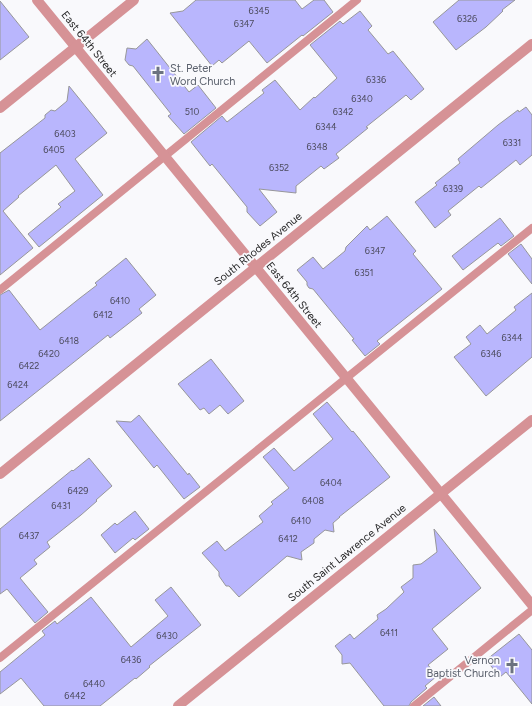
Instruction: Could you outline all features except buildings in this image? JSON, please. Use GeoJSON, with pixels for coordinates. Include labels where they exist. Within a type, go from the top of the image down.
{"type":"FeatureCollection","features":[{"type":"Feature","properties":{"kind":"street","name":"East 64th Street"},"geometry":{"type":"LineString","coordinates":[[37,0],[532,605]]}},
{"type":"Feature","properties":{"kind":"street"},"geometry":{"type":"LineString","coordinates":[[0,108],[134,0]]}},
{"type":"Feature","properties":{"kind":"street","name":"South Rhodes Avenue"},"geometry":{"type":"LineString","coordinates":[[0,474],[532,44]]}},
{"type":"Feature","properties":{"kind":"street","name":"South Saint Lawrence Avenue"},"geometry":{"type":"LineString","coordinates":[[178,706],[532,420]]}},
{"type":"Feature","properties":{"kind":"lane"},"geometry":{"type":"LineString","coordinates":[[0,290],[357,0]]}},
{"type":"Feature","properties":{"kind":"lane"},"geometry":{"type":"LineString","coordinates":[[0,658],[532,228]]}},
{"type":"Feature","properties":{"kind":"lane"},"geometry":{"type":"LineString","coordinates":[[414,706],[532,610]]}},
{"type":"Feature","properties":{"kind":"place","name":"St. Peter Word Church"},"geometry":{"type":"Point","coordinates":[158,74]}},
{"type":"Feature","properties":{"kind":"place","name":"Vernon Baptist Church"},"geometry":{"type":"Point","coordinates":[512,666]}}]}
